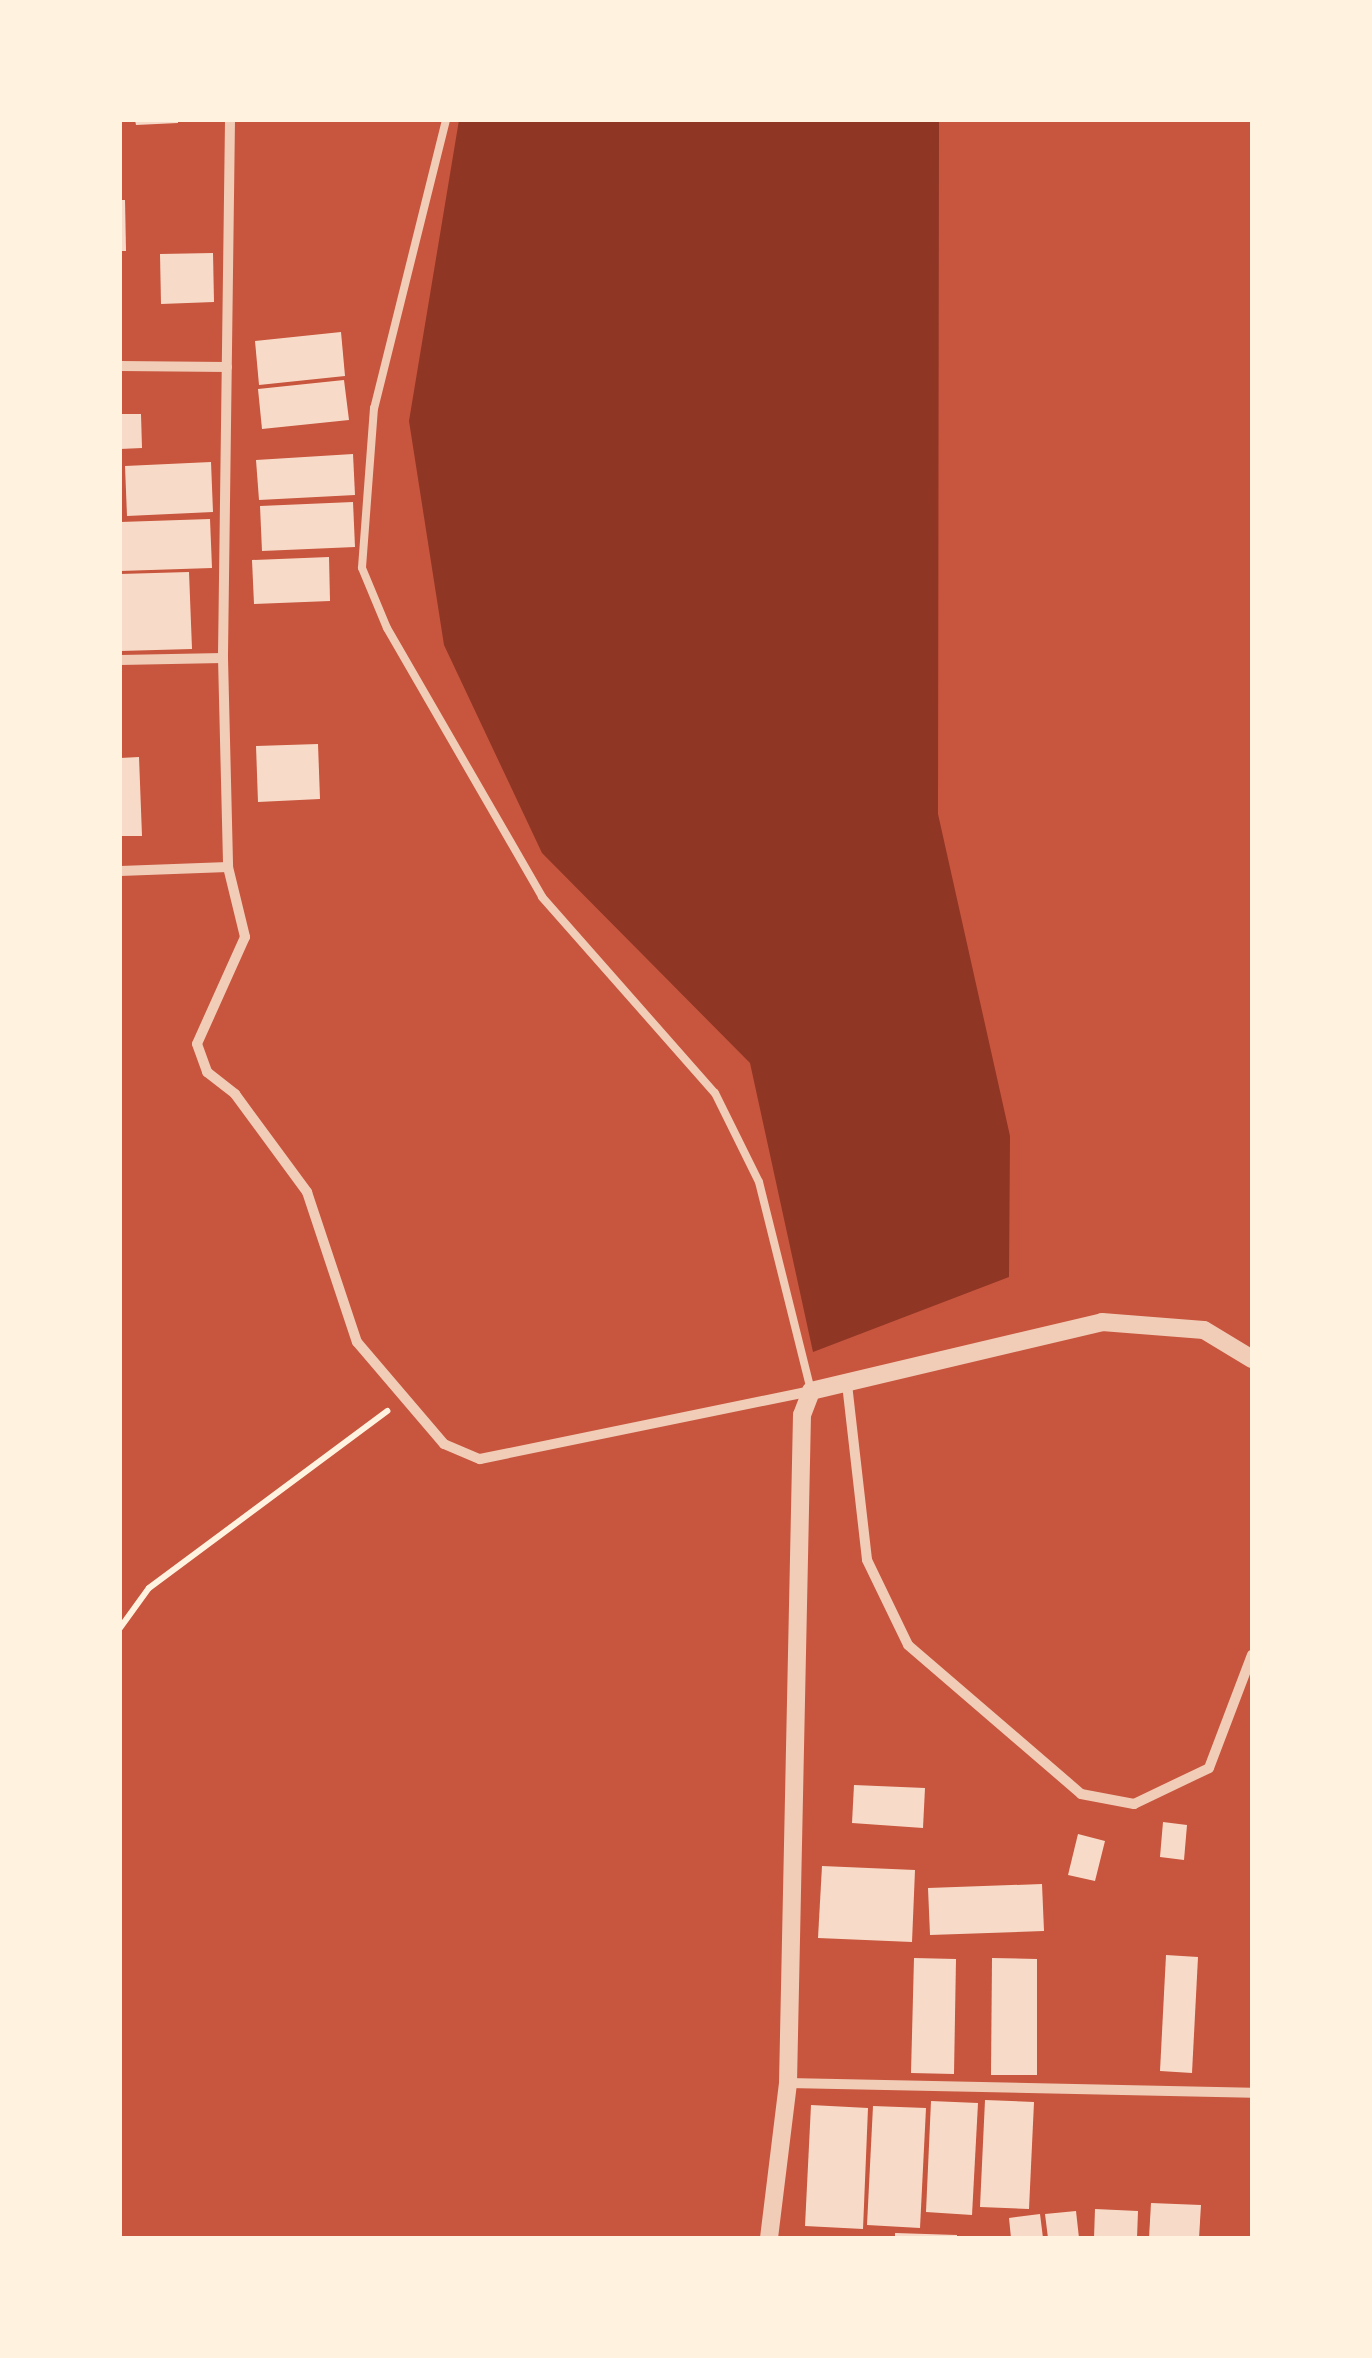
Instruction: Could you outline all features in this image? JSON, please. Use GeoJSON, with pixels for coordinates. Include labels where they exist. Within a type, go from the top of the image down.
{"type":"FeatureCollection","features":[{"type":"Feature","properties":{"kind":"street"},"geometry":{"type":"LineString","coordinates":[[230,120],[223,658],[228,867],[245,936],[198,1044],[207,1072],[236,1094],[307,1192],[357,1342],[400,1401],[444,1444],[480,1459],[847,1384],[1102,1322],[1204,1330],[1252,1360]]}},
{"type":"Feature","properties":{"kind":"street"},"geometry":{"type":"LineString","coordinates":[[120,366],[227,367]]}},
{"type":"Feature","properties":{"kind":"street"},"geometry":{"type":"LineString","coordinates":[[120,660],[223,658]]}},
{"type":"Feature","properties":{"kind":"street"},"geometry":{"type":"LineString","coordinates":[[120,871],[228,867]]}},
{"type":"Feature","properties":{"kind":"street"},"geometry":{"type":"LineString","coordinates":[[847,1384],[867,1560],[908,1645],[1081,1794],[1134,1804],[1209,1768],[1252,1655]]}},
{"type":"Feature","properties":{"kind":"street"},"geometry":{"type":"LineString","coordinates":[[769,2238],[788,2083],[802,1415],[811,1391]]}},
{"type":"Feature","properties":{"kind":"street"},"geometry":{"type":"LineString","coordinates":[[788,2083],[1252,2093]]}},
{"type":"Feature","properties":{"kind":"lane"},"geometry":{"type":"LineString","coordinates":[[446,120],[374,408],[362,568],[386,628],[542,897],[715,1093],[759,1182],[811,1391]]}},
{"type":"Feature","properties":{"kind":"path"},"geometry":{"type":"LineString","coordinates":[[120,1628],[149,1588],[400,1401]]}},
{"type":"Feature","properties":{"kind":"shaded area"},"geometry":{"type":"Polygon","coordinates":[[[459,120],[939,120],[938,814],[1010,1136],[1009,1277],[813,1352],[750,1063],[542,853],[444,645],[409,421],[459,120]]]}},
{"type":"Feature","properties":{"kind":"building"},"geometry":{"type":"Polygon","coordinates":[[[135,120],[178,120],[178,123],[136,125],[135,120]]]}},
{"type":"Feature","properties":{"kind":"building"},"geometry":{"type":"Polygon","coordinates":[[[120,200],[125,200],[126,251],[120,251],[120,200]]]}},
{"type":"Feature","properties":{"kind":"building"},"geometry":{"type":"Polygon","coordinates":[[[213,253],[214,302],[161,304],[160,254],[213,253]]]}},
{"type":"Feature","properties":{"kind":"building"},"geometry":{"type":"Polygon","coordinates":[[[341,332],[345,376],[259,385],[255,341],[341,332]]]}},
{"type":"Feature","properties":{"kind":"building"},"geometry":{"type":"Polygon","coordinates":[[[344,380],[349,420],[262,429],[258,389],[344,380]]]}},
{"type":"Feature","properties":{"kind":"building"},"geometry":{"type":"Polygon","coordinates":[[[120,414],[141,414],[142,448],[120,449],[120,414]]]}},
{"type":"Feature","properties":{"kind":"building"},"geometry":{"type":"Polygon","coordinates":[[[353,454],[355,495],[259,500],[256,460],[353,454]]]}},
{"type":"Feature","properties":{"kind":"building"},"geometry":{"type":"Polygon","coordinates":[[[211,462],[213,512],[127,516],[125,466],[211,462]]]}},
{"type":"Feature","properties":{"kind":"building"},"geometry":{"type":"Polygon","coordinates":[[[353,502],[355,547],[262,551],[260,506],[353,502]]]}},
{"type":"Feature","properties":{"kind":"building"},"geometry":{"type":"Polygon","coordinates":[[[210,519],[212,568],[120,571],[120,522],[210,519]]]}},
{"type":"Feature","properties":{"kind":"building"},"geometry":{"type":"Polygon","coordinates":[[[329,557],[330,601],[254,604],[252,560],[329,557]]]}},
{"type":"Feature","properties":{"kind":"building"},"geometry":{"type":"Polygon","coordinates":[[[189,572],[192,649],[120,651],[120,574],[189,572]]]}},
{"type":"Feature","properties":{"kind":"building"},"geometry":{"type":"Polygon","coordinates":[[[318,744],[320,799],[258,802],[256,746],[318,744]]]}},
{"type":"Feature","properties":{"kind":"building"},"geometry":{"type":"Polygon","coordinates":[[[139,757],[142,836],[120,836],[120,758],[139,757]]]}},
{"type":"Feature","properties":{"kind":"building"},"geometry":{"type":"Polygon","coordinates":[[[854,1785],[925,1788],[923,1828],[852,1823],[854,1785]]]}},
{"type":"Feature","properties":{"kind":"building"},"geometry":{"type":"Polygon","coordinates":[[[1163,1822],[1187,1825],[1184,1860],[1160,1857],[1163,1822]]]}},
{"type":"Feature","properties":{"kind":"building"},"geometry":{"type":"Polygon","coordinates":[[[1078,1834],[1105,1841],[1095,1881],[1068,1875],[1078,1834]]]}},
{"type":"Feature","properties":{"kind":"building"},"geometry":{"type":"Polygon","coordinates":[[[822,1866],[915,1870],[912,1942],[818,1938],[822,1866]]]}},
{"type":"Feature","properties":{"kind":"building"},"geometry":{"type":"Polygon","coordinates":[[[1042,1884],[1044,1931],[930,1935],[928,1888],[1042,1884]]]}},
{"type":"Feature","properties":{"kind":"building"},"geometry":{"type":"Polygon","coordinates":[[[1166,1955],[1198,1957],[1192,2073],[1160,2071],[1166,1955]]]}},
{"type":"Feature","properties":{"kind":"building"},"geometry":{"type":"Polygon","coordinates":[[[914,1958],[956,1959],[954,2074],[911,2073],[914,1958]]]}},
{"type":"Feature","properties":{"kind":"building"},"geometry":{"type":"Polygon","coordinates":[[[992,1958],[1037,1959],[1037,2075],[991,2075],[992,1958]]]}},
{"type":"Feature","properties":{"kind":"building"},"geometry":{"type":"Polygon","coordinates":[[[985,2100],[1034,2102],[1029,2209],[980,2207],[985,2100]]]}},
{"type":"Feature","properties":{"kind":"building"},"geometry":{"type":"Polygon","coordinates":[[[931,2101],[978,2103],[972,2215],[926,2212],[931,2101]]]}},
{"type":"Feature","properties":{"kind":"building"},"geometry":{"type":"Polygon","coordinates":[[[811,2105],[868,2108],[863,2229],[805,2226],[811,2105]]]}},
{"type":"Feature","properties":{"kind":"building"},"geometry":{"type":"Polygon","coordinates":[[[873,2106],[926,2108],[920,2228],[867,2225],[873,2106]]]}},
{"type":"Feature","properties":{"kind":"building"},"geometry":{"type":"Polygon","coordinates":[[[1151,2203],[1201,2205],[1199,2238],[1149,2238],[1151,2203]]]}},
{"type":"Feature","properties":{"kind":"building"},"geometry":{"type":"Polygon","coordinates":[[[1095,2209],[1138,2211],[1137,2238],[1094,2238],[1095,2209]]]}},
{"type":"Feature","properties":{"kind":"building"},"geometry":{"type":"Polygon","coordinates":[[[1076,2211],[1079,2238],[1048,2238],[1045,2214],[1076,2211]]]}},
{"type":"Feature","properties":{"kind":"building"},"geometry":{"type":"Polygon","coordinates":[[[1040,2214],[1043,2238],[1011,2238],[1009,2218],[1040,2214]]]}},
{"type":"Feature","properties":{"kind":"building"},"geometry":{"type":"Polygon","coordinates":[[[895,2233],[957,2235],[957,2238],[895,2238],[895,2233]]]}}]}
